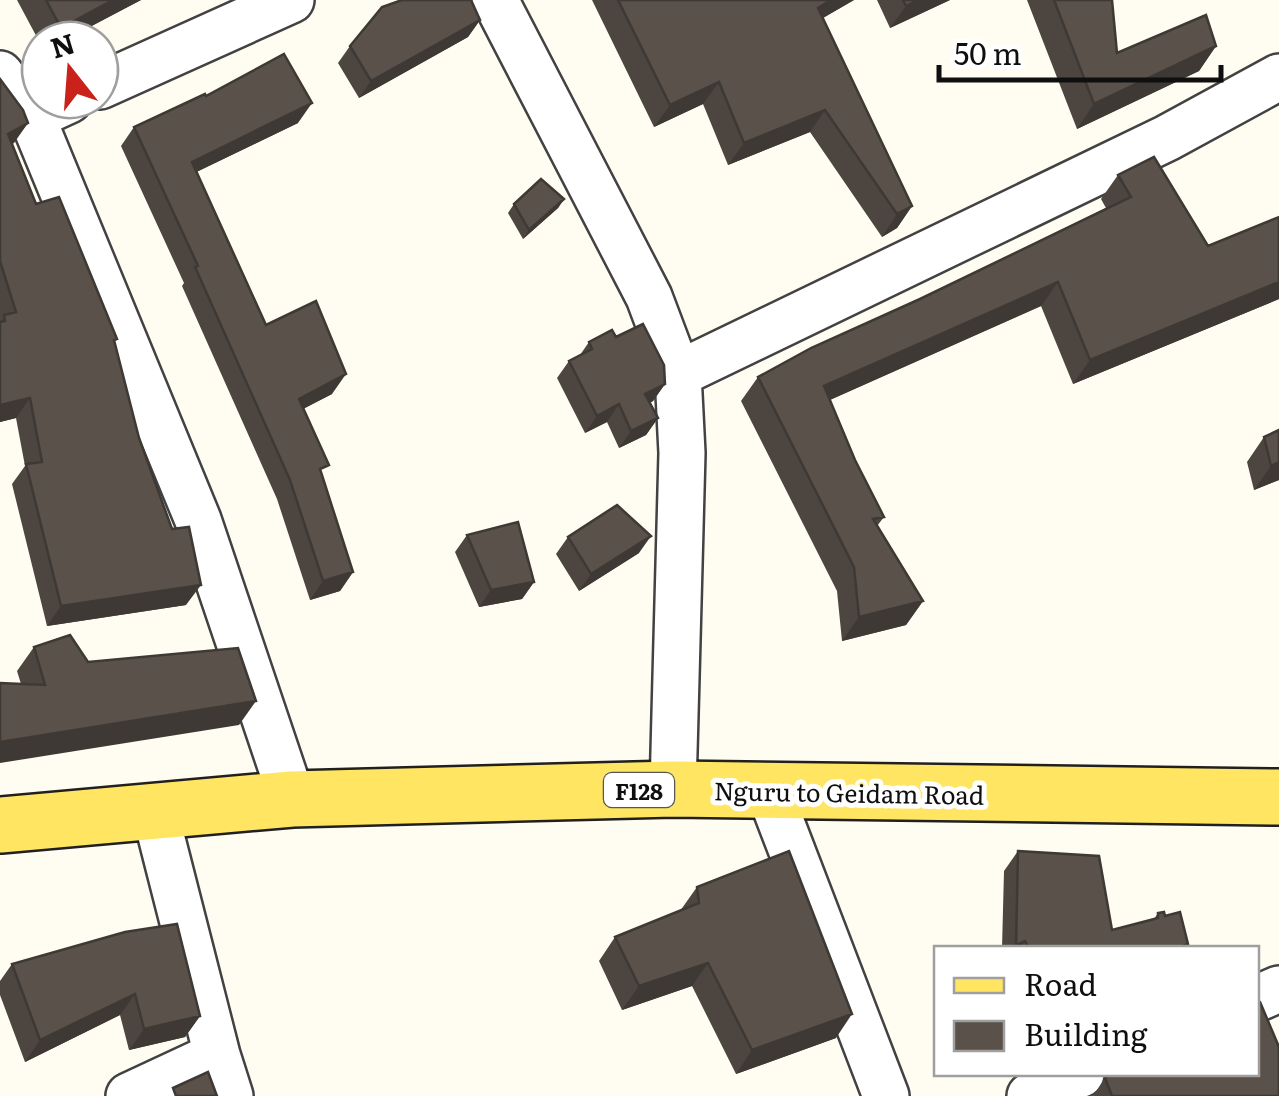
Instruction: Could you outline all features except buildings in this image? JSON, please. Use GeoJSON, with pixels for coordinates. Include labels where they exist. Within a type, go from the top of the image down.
{"type":"FeatureCollection","features":[{"type":"Feature","properties":{"kind":"main road","name":"Nguru to Geidam Road"},"geometry":{"type":"LineString","coordinates":[[0,825],[292,799],[673,790],[1279,797]]}},
{"type":"Feature","properties":{"kind":"street"},"geometry":{"type":"LineString","coordinates":[[120,77],[290,0]]}},
{"type":"Feature","properties":{"kind":"street"},"geometry":{"type":"LineString","coordinates":[[494,0],[649,297],[678,374],[682,453],[673,790]]}},
{"type":"Feature","properties":{"kind":"street"},"geometry":{"type":"LineString","coordinates":[[678,374],[1166,138],[1279,78]]}},
{"type":"Feature","properties":{"kind":"street"},"geometry":{"type":"LineString","coordinates":[[54,120],[198,520],[292,799]]}},
{"type":"Feature","properties":{"kind":"street"},"geometry":{"type":"LineString","coordinates":[[769,791],[886,1096]]}},
{"type":"Feature","properties":{"kind":"street"},"geometry":{"type":"LineString","coordinates":[[129,1096],[223,1075],[155,812]]}},
{"type":"Feature","properties":{"kind":"street"},"geometry":{"type":"LineString","coordinates":[[1030,1096],[1075,1076]]}}]}
